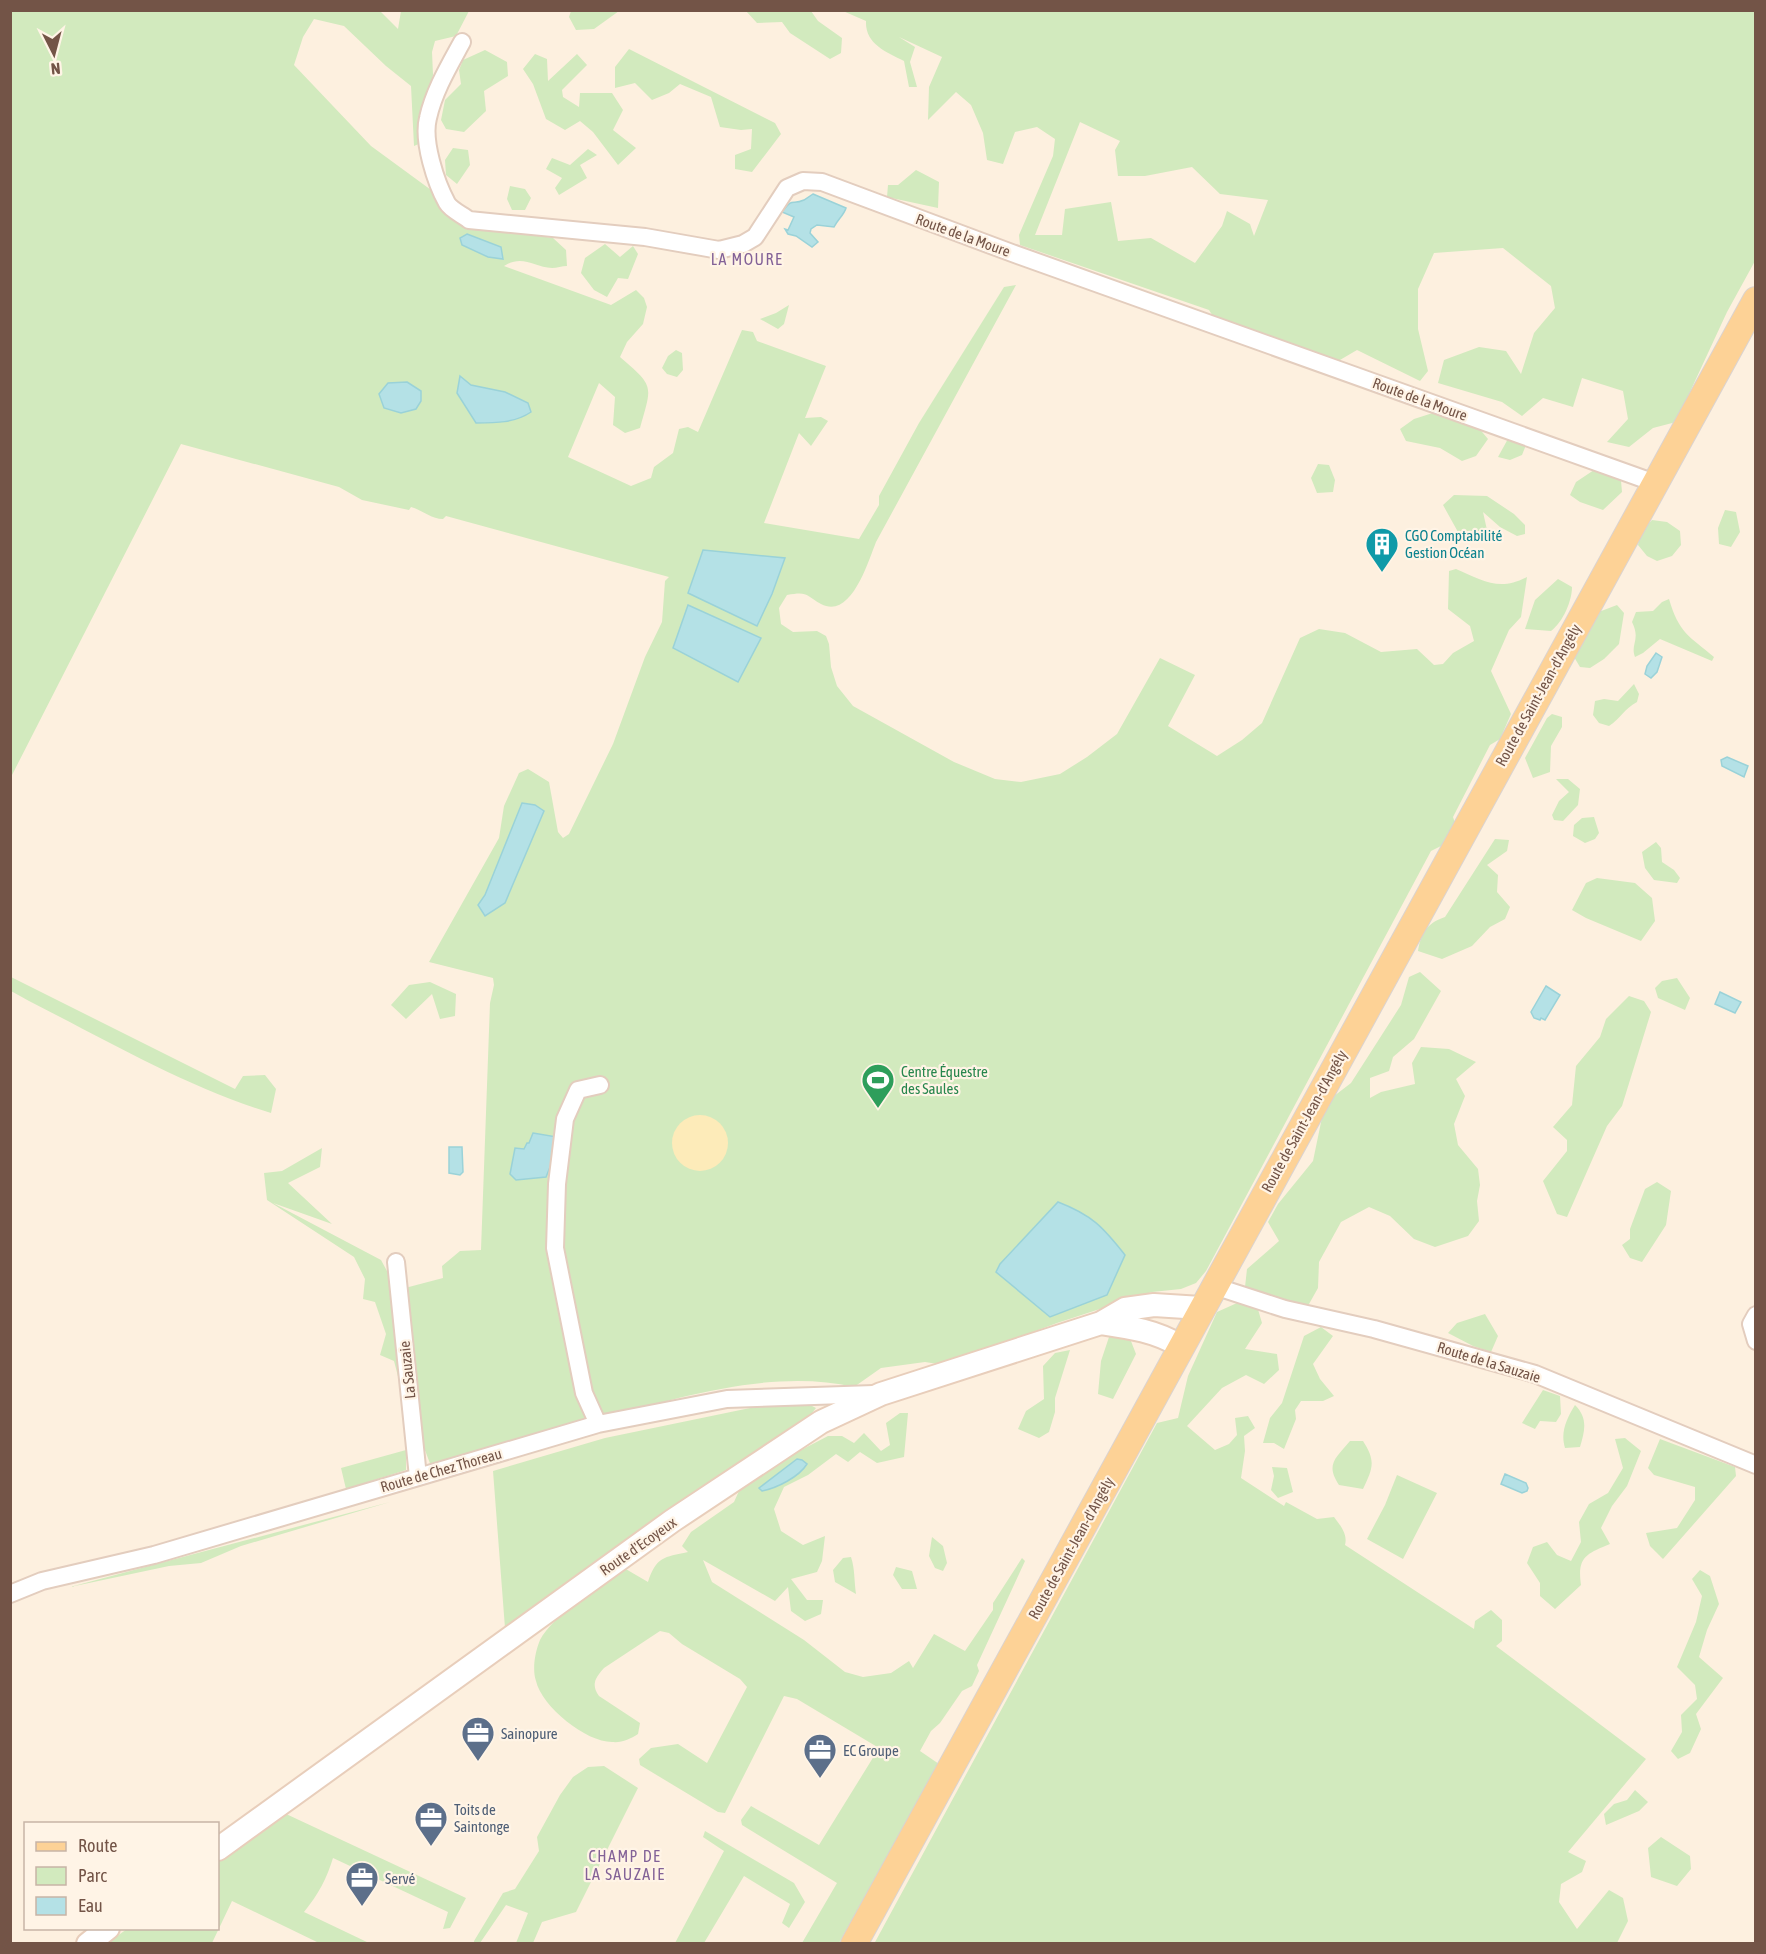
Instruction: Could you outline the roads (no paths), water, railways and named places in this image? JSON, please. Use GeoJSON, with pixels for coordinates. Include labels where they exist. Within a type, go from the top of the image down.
{"type":"FeatureCollection","features":[{"type":"Feature","properties":{"kind":"main road","name":"Route de Saint-Jean-d'Angély"},"geometry":{"type":"LineString","coordinates":[[854,1944],[1755,300]]}},
{"type":"Feature","properties":{"kind":"main road","name":"Route d'Ecoyeux"},"geometry":{"type":"LineString","coordinates":[[219,1848],[672,1521],[821,1422],[881,1394],[1101,1323],[1125,1309],[1154,1305],[1201,1308]]}},
{"type":"Feature","properties":{"kind":"main road","name":"Route d'Ecoyeux"},"geometry":{"type":"LineString","coordinates":[[1101,1323],[1131,1327],[1171,1340],[1180,1346]]}},
{"type":"Feature","properties":{"kind":"main road"},"geometry":{"type":"LineString","coordinates":[[88,1944],[107,1930]]}},
{"type":"Feature","properties":{"kind":"street","name":"Route de la Moure"},"geometry":{"type":"LineString","coordinates":[[462,42],[441,81],[427,120],[427,141],[434,171],[448,205],[470,220],[645,237],[719,250],[742,244],[755,237],[787,188],[804,181],[822,182],[1022,257],[1655,483]]}},
{"type":"Feature","properties":{"kind":"street"},"geometry":{"type":"LineString","coordinates":[[598,1424],[584,1393],[555,1248],[557,1184],[566,1119],[578,1090],[600,1085]]}},
{"type":"Feature","properties":{"kind":"street","name":"La Sauzaie"},"geometry":{"type":"LineString","coordinates":[[396,1262],[418,1477]]}},
{"type":"Feature","properties":{"kind":"street","name":"Route de la Sauzaie"},"geometry":{"type":"LineString","coordinates":[[1214,1286],[1285,1309],[1374,1329],[1535,1374],[1755,1465]]}},
{"type":"Feature","properties":{"kind":"street"},"geometry":{"type":"LineString","coordinates":[[1755,1315],[1751,1324],[1755,1341]]}},
{"type":"Feature","properties":{"kind":"street","name":"Route de Chez Thoreau"},"geometry":{"type":"LineString","coordinates":[[10,1594],[42,1581],[154,1555],[598,1424],[727,1399],[881,1394]]}},
{"type":"Feature","properties":{"kind":"water"},"geometry":{"type":"Polygon","coordinates":[[[813,194],[846,208],[834,227],[817,225],[811,229],[810,233],[818,242],[812,247],[796,236],[788,234],[785,229],[788,230],[794,217],[782,212],[791,203],[800,202],[813,194]]]}},
{"type":"Feature","properties":{"kind":"water"},"geometry":{"type":"Polygon","coordinates":[[[467,234],[501,247],[503,259],[488,257],[462,245],[460,238],[467,234]]]}},
{"type":"Feature","properties":{"kind":"water"},"geometry":{"type":"Polygon","coordinates":[[[460,376],[471,385],[505,392],[528,403],[531,412],[512,420],[476,423],[457,393],[460,376]]]}},
{"type":"Feature","properties":{"kind":"water"},"geometry":{"type":"Polygon","coordinates":[[[407,382],[421,391],[421,401],[416,409],[401,413],[384,408],[379,394],[388,383],[407,382]]]}},
{"type":"Feature","properties":{"kind":"water"},"geometry":{"type":"Polygon","coordinates":[[[703,550],[785,558],[757,626],[688,593],[703,550]]]}},
{"type":"Feature","properties":{"kind":"water"},"geometry":{"type":"Polygon","coordinates":[[[688,605],[761,638],[738,682],[673,648],[688,605]]]}},
{"type":"Feature","properties":{"kind":"water"},"geometry":{"type":"Polygon","coordinates":[[[1656,653],[1662,657],[1657,672],[1651,678],[1645,674],[1647,666],[1656,653]]]}},
{"type":"Feature","properties":{"kind":"water"},"geometry":{"type":"Polygon","coordinates":[[[1727,757],[1748,766],[1744,777],[1722,766],[1721,760],[1727,757]]]}},
{"type":"Feature","properties":{"kind":"water"},"geometry":{"type":"Polygon","coordinates":[[[522,803],[535,805],[544,811],[505,903],[485,916],[478,905],[485,895],[522,803]]]}},
{"type":"Feature","properties":{"kind":"water"},"geometry":{"type":"Polygon","coordinates":[[[1546,986],[1560,995],[1545,1020],[1541,1018],[1540,1020],[1534,1018],[1531,1012],[1546,986]]]}},
{"type":"Feature","properties":{"kind":"water"},"geometry":{"type":"Polygon","coordinates":[[[1720,992],[1741,1002],[1735,1013],[1715,1004],[1720,992]]]}},
{"type":"Feature","properties":{"kind":"water"},"geometry":{"type":"Polygon","coordinates":[[[533,1133],[557,1137],[552,1162],[546,1177],[516,1180],[510,1174],[515,1148],[524,1149],[533,1133]]]}},
{"type":"Feature","properties":{"kind":"water"},"geometry":{"type":"Polygon","coordinates":[[[449,1147],[462,1147],[463,1172],[460,1175],[449,1173],[449,1147]]]}},
{"type":"Feature","properties":{"kind":"water"},"geometry":{"type":"Polygon","coordinates":[[[1058,1202],[1080,1212],[1096,1223],[1125,1255],[1107,1295],[1050,1317],[996,1272],[1000,1264],[1058,1202]]]}},
{"type":"Feature","properties":{"kind":"water"},"geometry":{"type":"Polygon","coordinates":[[[797,1459],[807,1464],[799,1473],[774,1487],[762,1491],[759,1488],[797,1459]]]}},
{"type":"Feature","properties":{"kind":"water"},"geometry":{"type":"Polygon","coordinates":[[[1505,1474],[1526,1483],[1527,1491],[1522,1493],[1501,1484],[1505,1474]]]}},
{"type":"Feature","properties":{"kind":"place","name":"CGO Comptabilité Gestion Océan"},"geometry":{"type":"Point","coordinates":[1382,573]}},
{"type":"Feature","properties":{"kind":"place","name":"Centre Équestre des Saules"},"geometry":{"type":"Point","coordinates":[878,1109]}},
{"type":"Feature","properties":{"kind":"place","name":"Sainopure"},"geometry":{"type":"Point","coordinates":[478,1762]}},
{"type":"Feature","properties":{"kind":"place","name":"EC Groupe"},"geometry":{"type":"Point","coordinates":[820,1779]}},
{"type":"Feature","properties":{"kind":"place","name":"Toits de Saintonge"},"geometry":{"type":"Point","coordinates":[431,1847]}},
{"type":"Feature","properties":{"kind":"place","name":"Servé"},"geometry":{"type":"Point","coordinates":[362,1907]}},
{"type":"Feature","properties":{"kind":"district","name":"LA MOURE"},"geometry":{"type":"Point","coordinates":[747,259]}},
{"type":"Feature","properties":{"kind":"district","name":"CHAMP DE LA SAUZAIE"},"geometry":{"type":"Point","coordinates":[625,1865]}}]}
